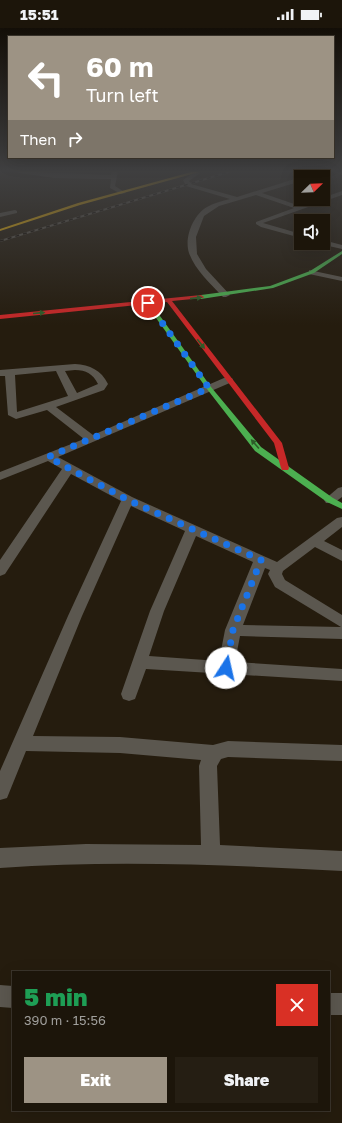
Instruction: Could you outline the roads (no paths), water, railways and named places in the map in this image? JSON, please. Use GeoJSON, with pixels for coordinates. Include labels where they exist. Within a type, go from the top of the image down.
{"type":"FeatureCollection","features":[{"type":"Feature","properties":{"kind":"main road"},"geometry":{"type":"LineString","coordinates":[[0,230],[24,222]]}},
{"type":"Feature","properties":{"kind":"main road"},"geometry":{"type":"LineString","coordinates":[[172,305],[271,287],[312,272],[342,252]]}},
{"type":"Feature","properties":{"kind":"main road"},"geometry":{"type":"LineString","coordinates":[[0,317],[219,303],[297,288],[324,275],[342,264]]}},
{"type":"Feature","properties":{"kind":"main road"},"geometry":{"type":"LineString","coordinates":[[172,305],[228,380],[278,443],[286,468]]}},
{"type":"Feature","properties":{"kind":"main road"},"geometry":{"type":"LineString","coordinates":[[0,325],[150,307]]}},
{"type":"Feature","properties":{"kind":"main road"},"geometry":{"type":"LineString","coordinates":[[150,307],[209,388],[258,448],[330,500],[342,506]]}},
{"type":"Feature","properties":{"kind":"street"},"geometry":{"type":"LineString","coordinates":[[198,222],[192,236],[193,254],[203,269],[226,295]]}},
{"type":"Feature","properties":{"kind":"street"},"geometry":{"type":"LineString","coordinates":[[261,222],[258,223],[263,226],[294,234]]}},
{"type":"Feature","properties":{"kind":"street"},"geometry":{"type":"LineString","coordinates":[[330,244],[342,247]]}},
{"type":"Feature","properties":{"kind":"street"},"geometry":{"type":"LineString","coordinates":[[312,272],[342,279]]}},
{"type":"Feature","properties":{"kind":"street"},"geometry":{"type":"LineString","coordinates":[[59,368],[74,397]]}},
{"type":"Feature","properties":{"kind":"street"},"geometry":{"type":"LineString","coordinates":[[59,368],[88,368],[93,370],[103,384],[100,388],[19,416],[13,414],[5,372],[59,368]]}},
{"type":"Feature","properties":{"kind":"street"},"geometry":{"type":"LineString","coordinates":[[0,476],[92,440],[228,380]]}},
{"type":"Feature","properties":{"kind":"street"},"geometry":{"type":"LineString","coordinates":[[48,406],[92,440]]}},
{"type":"Feature","properties":{"kind":"street"},"geometry":{"type":"LineString","coordinates":[[48,457],[128,500],[278,568]]}},
{"type":"Feature","properties":{"kind":"street"},"geometry":{"type":"LineString","coordinates":[[0,570],[68,469]]}},
{"type":"Feature","properties":{"kind":"street"},"geometry":{"type":"LineString","coordinates":[[330,500],[342,491]]}},
{"type":"Feature","properties":{"kind":"street"},"geometry":{"type":"LineString","coordinates":[[0,792],[75,616],[128,500]]}},
{"type":"Feature","properties":{"kind":"street"},"geometry":{"type":"LineString","coordinates":[[342,521],[278,568],[275,574],[280,583],[342,622]]}},
{"type":"Feature","properties":{"kind":"street"},"geometry":{"type":"LineString","coordinates":[[129,694],[157,612],[192,529]]}},
{"type":"Feature","properties":{"kind":"street"},"geometry":{"type":"LineString","coordinates":[[314,541],[342,556]]}},
{"type":"Feature","properties":{"kind":"street"},"geometry":{"type":"LineString","coordinates":[[226,668],[233,630],[261,560]]}},
{"type":"Feature","properties":{"kind":"street"},"geometry":{"type":"LineString","coordinates":[[233,630],[342,633]]}},
{"type":"Feature","properties":{"kind":"street"},"geometry":{"type":"LineString","coordinates":[[140,662],[342,675]]}},
{"type":"Feature","properties":{"kind":"street"},"geometry":{"type":"LineString","coordinates":[[21,743],[120,745],[214,753],[228,749],[342,753]]}},
{"type":"Feature","properties":{"kind":"street"},"geometry":{"type":"LineString","coordinates":[[211,854],[208,766],[210,758],[214,753]]}},
{"type":"Feature","properties":{"kind":"street"},"geometry":{"type":"LineString","coordinates":[[0,858],[91,853],[211,854],[342,861]]}},
{"type":"Feature","properties":{"kind":"street"},"geometry":{"type":"LineString","coordinates":[[0,996],[12,997]]}},
{"type":"Feature","properties":{"kind":"street"},"geometry":{"type":"LineString","coordinates":[[330,1004],[342,1004]]}},
{"type":"Feature","properties":{"kind":"railway"},"geometry":{"type":"LineString","coordinates":[[0,241],[63,222]]}}]}
